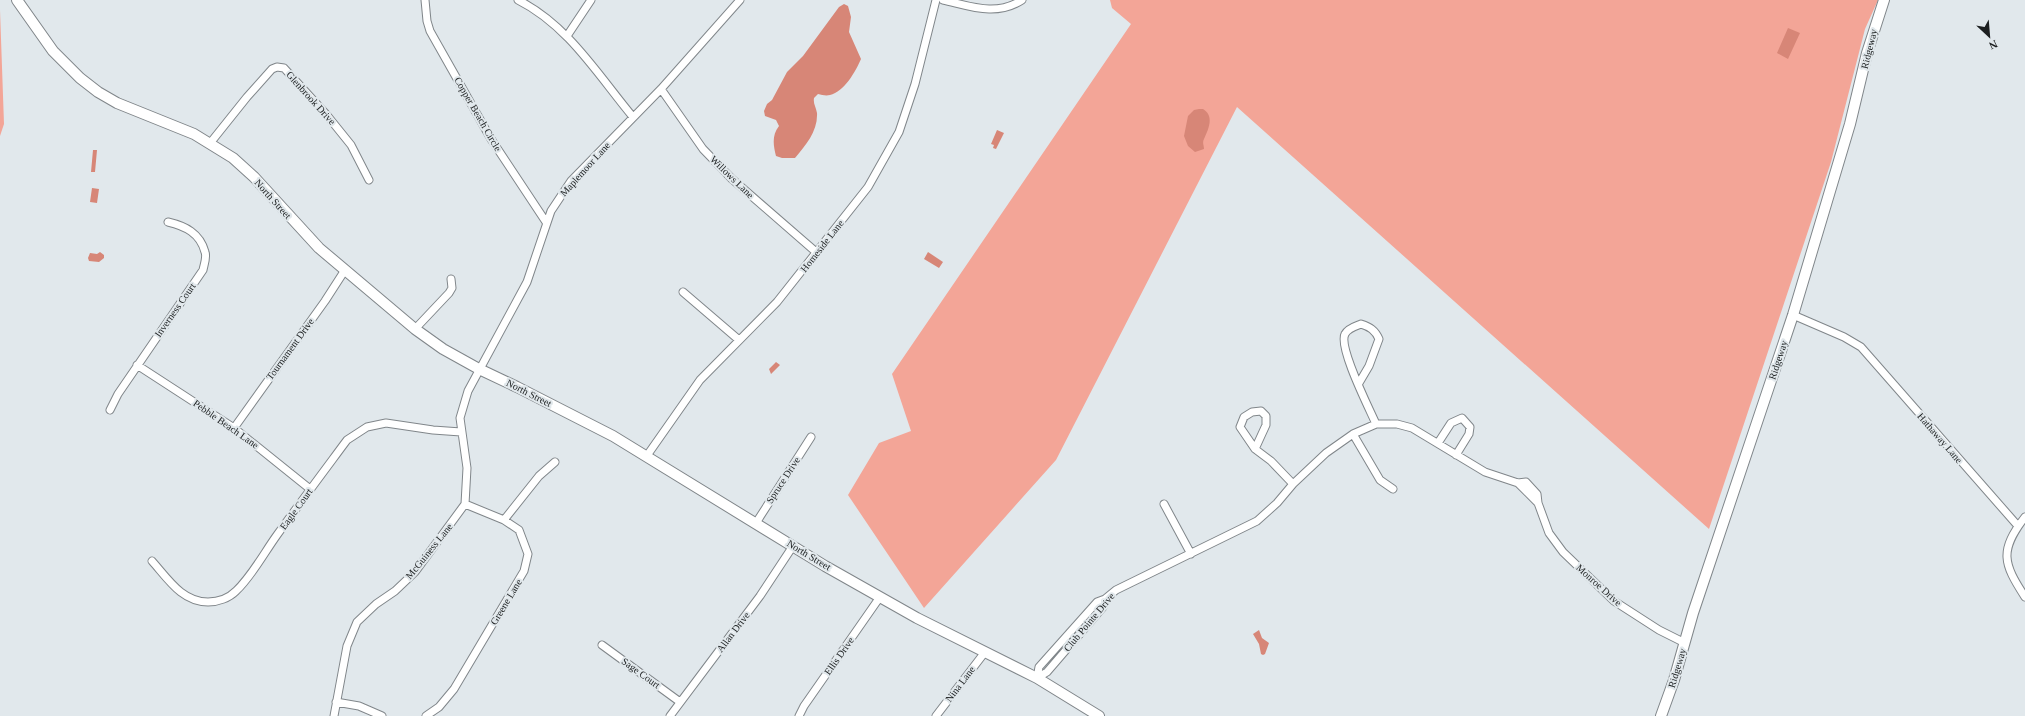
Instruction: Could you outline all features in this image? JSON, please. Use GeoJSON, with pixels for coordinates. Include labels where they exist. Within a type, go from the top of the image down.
{"type":"FeatureCollection","features":[{"type":"Feature","properties":{"kind":"main road","name":"North Street"},"geometry":{"type":"LineString","coordinates":[[17,0],[53,50],[67,66],[98,92],[132,110],[211,142],[233,158],[254,177],[319,248],[415,328],[443,349],[479,369],[606,433],[880,597],[1037,678],[1099,716]]}},
{"type":"Feature","properties":{"kind":"main road","name":"Ridgeway"},"geometry":{"type":"LineString","coordinates":[[1661,716],[1792,315],[1850,124],[1867,53],[1884,0]]}},
{"type":"Feature","properties":{"kind":"street","name":"Copper Beach Circle"},"geometry":{"type":"LineString","coordinates":[[425,0],[427,21],[430,31],[491,138],[546,222]]}},
{"type":"Feature","properties":{"kind":"street"},"geometry":{"type":"LineString","coordinates":[[518,0],[537,10],[567,36],[632,117]]}},
{"type":"Feature","properties":{"kind":"street"},"geometry":{"type":"LineString","coordinates":[[567,36],[592,0]]}},
{"type":"Feature","properties":{"kind":"street","name":"Maplemoor Lane"},"geometry":{"type":"LineString","coordinates":[[479,369],[527,282],[546,222],[571,181],[661,89],[740,0]]}},
{"type":"Feature","properties":{"kind":"street","name":"Homeside Lane"},"geometry":{"type":"LineString","coordinates":[[646,457],[700,380],[777,302],[868,187],[899,132],[915,84],[936,0]]}},
{"type":"Feature","properties":{"kind":"street"},"geometry":{"type":"LineString","coordinates":[[943,0],[988,10],[1007,8],[1022,0]]}},
{"type":"Feature","properties":{"kind":"street","name":"Glenbrook Drive"},"geometry":{"type":"LineString","coordinates":[[211,142],[247,97],[272,69],[277,66],[284,68],[326,114],[351,145],[369,180]]}},
{"type":"Feature","properties":{"kind":"street","name":"Willows Lane"},"geometry":{"type":"LineString","coordinates":[[661,89],[703,149],[732,179],[816,252]]}},
{"type":"Feature","properties":{"kind":"street","name":"Inverness Court"},"geometry":{"type":"LineString","coordinates":[[110,410],[137,364],[203,270],[206,253],[198,237],[184,226],[168,222]]}},
{"type":"Feature","properties":{"kind":"street","name":"Tournament Drive"},"geometry":{"type":"LineString","coordinates":[[234,428],[345,270]]}},
{"type":"Feature","properties":{"kind":"street"},"geometry":{"type":"LineString","coordinates":[[415,328],[449,294],[452,288],[451,279]]}},
{"type":"Feature","properties":{"kind":"street"},"geometry":{"type":"LineString","coordinates":[[683,292],[739,340]]}},
{"type":"Feature","properties":{"kind":"street","name":"Hathaway Lane"},"geometry":{"type":"LineString","coordinates":[[1792,315],[1844,337],[1860,347],[2018,526]]}},
{"type":"Feature","properties":{"kind":"street"},"geometry":{"type":"LineString","coordinates":[[1359,383],[1369,366],[1379,339],[1376,333],[1369,327],[1361,324],[1352,328],[1345,334],[1344,346],[1359,383],[1376,424]]}},
{"type":"Feature","properties":{"kind":"street","name":"Pebble Beach Lane"},"geometry":{"type":"LineString","coordinates":[[137,364],[234,428],[310,489]]}},
{"type":"Feature","properties":{"kind":"street"},"geometry":{"type":"LineString","coordinates":[[465,504],[467,468],[460,418],[468,391],[479,369]]}},
{"type":"Feature","properties":{"kind":"street"},"geometry":{"type":"LineString","coordinates":[[1255,449],[1266,425],[1266,416],[1261,411],[1252,412],[1244,417],[1240,427],[1255,449],[1271,461],[1293,484]]}},
{"type":"Feature","properties":{"kind":"street"},"geometry":{"type":"LineString","coordinates":[[1438,443],[1451,424],[1462,418],[1470,427],[1470,434],[1456,455]]}},
{"type":"Feature","properties":{"kind":"street","name":"Eagle Court"},"geometry":{"type":"LineString","coordinates":[[152,561],[177,590],[190,599],[209,602],[222,600],[236,591],[347,440],[367,427],[386,423],[433,430],[461,432]]}},
{"type":"Feature","properties":{"kind":"street","name":"Club Pointe Drive"},"geometry":{"type":"LineString","coordinates":[[1037,678],[1039,667],[1097,602],[1105,599],[1116,590],[1258,521],[1277,504],[1293,484],[1326,453],[1353,434],[1376,424],[1397,424],[1412,428],[1485,472],[1518,483],[1538,503]]}},
{"type":"Feature","properties":{"kind":"street"},"geometry":{"type":"LineString","coordinates":[[1353,434],[1380,480],[1393,489]]}},
{"type":"Feature","properties":{"kind":"street","name":"Spruce Drive"},"geometry":{"type":"LineString","coordinates":[[756,523],[811,437]]}},
{"type":"Feature","properties":{"kind":"street"},"geometry":{"type":"LineString","coordinates":[[504,520],[539,476],[555,462]]}},
{"type":"Feature","properties":{"kind":"street","name":"Monroe Drive"},"geometry":{"type":"LineString","coordinates":[[1538,503],[1549,533],[1564,552],[1614,601],[1659,630],[1685,642]]}},
{"type":"Feature","properties":{"kind":"street","name":"Greene Lane"},"geometry":{"type":"LineString","coordinates":[[426,716],[439,707],[454,689],[524,571],[528,554],[519,530],[504,520],[465,504]]}},
{"type":"Feature","properties":{"kind":"street","name":"McGuiness Lane"},"geometry":{"type":"LineString","coordinates":[[334,716],[347,646],[357,622],[376,604],[395,591],[415,572],[465,504]]}},
{"type":"Feature","properties":{"kind":"street"},"geometry":{"type":"LineString","coordinates":[[1164,504],[1191,554]]}},
{"type":"Feature","properties":{"kind":"street"},"geometry":{"type":"LineString","coordinates":[[2025,517],[2018,526],[2006,548],[2006,560],[2016,583],[2025,597]]}},
{"type":"Feature","properties":{"kind":"street","name":"Allan Drive"},"geometry":{"type":"LineString","coordinates":[[670,716],[760,596],[793,546]]}},
{"type":"Feature","properties":{"kind":"street","name":"Ellis Drive"},"geometry":{"type":"LineString","coordinates":[[799,716],[804,706],[880,597]]}},
{"type":"Feature","properties":{"kind":"street","name":"Sage Court"},"geometry":{"type":"LineString","coordinates":[[602,645],[680,702]]}},
{"type":"Feature","properties":{"kind":"street","name":"Nina Lane"},"geometry":{"type":"LineString","coordinates":[[936,716],[984,652]]}},
{"type":"Feature","properties":{"kind":"street"},"geometry":{"type":"LineString","coordinates":[[336,702],[359,706],[382,716]]}},
{"type":"Feature","properties":{"kind":"shaded area"},"geometry":{"type":"Polygon","coordinates":[[[1110,0],[1878,0],[1865,29],[1831,162],[1709,529],[1237,107],[1056,460],[924,608],[848,495],[879,443],[911,431],[892,374],[1131,24],[1112,8],[1110,0]]]}},
{"type":"Feature","properties":{"kind":"shaded area"},"geometry":{"type":"Polygon","coordinates":[[[844,4],[848,6],[851,17],[849,32],[861,59],[853,75],[840,90],[830,95],[818,94],[814,98],[817,113],[816,126],[807,143],[795,158],[782,158],[776,156],[774,140],[775,133],[779,126],[776,120],[765,116],[764,111],[767,104],[772,100],[787,72],[803,56],[839,7],[844,4]]]}},
{"type":"Feature","properties":{"kind":"shaded area"},"geometry":{"type":"Polygon","coordinates":[[[0,10],[4,124],[0,136],[0,10]]]}},
{"type":"Feature","properties":{"kind":"shaded area"},"geometry":{"type":"Polygon","coordinates":[[[1788,28],[1800,33],[1788,59],[1777,53],[1788,28]]]}},
{"type":"Feature","properties":{"kind":"shaded area"},"geometry":{"type":"Polygon","coordinates":[[[1203,109],[1207,112],[1210,123],[1203,140],[1204,149],[1195,152],[1188,146],[1184,136],[1188,116],[1194,110],[1203,109]]]}},
{"type":"Feature","properties":{"kind":"shaded area"},"geometry":{"type":"Polygon","coordinates":[[[997,130],[1004,133],[996,149],[993,148],[994,145],[991,144],[997,130]]]}},
{"type":"Feature","properties":{"kind":"shaded area"},"geometry":{"type":"Polygon","coordinates":[[[93,150],[97,150],[95,172],[91,172],[93,150]]]}},
{"type":"Feature","properties":{"kind":"shaded area"},"geometry":{"type":"Polygon","coordinates":[[[92,188],[99,189],[97,203],[90,202],[92,188]]]}},
{"type":"Feature","properties":{"kind":"shaded area"},"geometry":{"type":"Polygon","coordinates":[[[100,252],[104,255],[104,258],[99,262],[89,261],[88,258],[90,253],[97,254],[100,252]]]}},
{"type":"Feature","properties":{"kind":"shaded area"},"geometry":{"type":"Polygon","coordinates":[[[928,252],[943,262],[939,268],[924,259],[928,252]]]}},
{"type":"Feature","properties":{"kind":"shaded area"},"geometry":{"type":"Polygon","coordinates":[[[776,362],[780,365],[771,374],[769,369],[776,362]]]}},
{"type":"Feature","properties":{"kind":"shaded area"},"geometry":{"type":"Polygon","coordinates":[[[1259,630],[1262,638],[1269,643],[1265,654],[1263,655],[1261,654],[1259,644],[1253,634],[1259,630]]]}}]}
